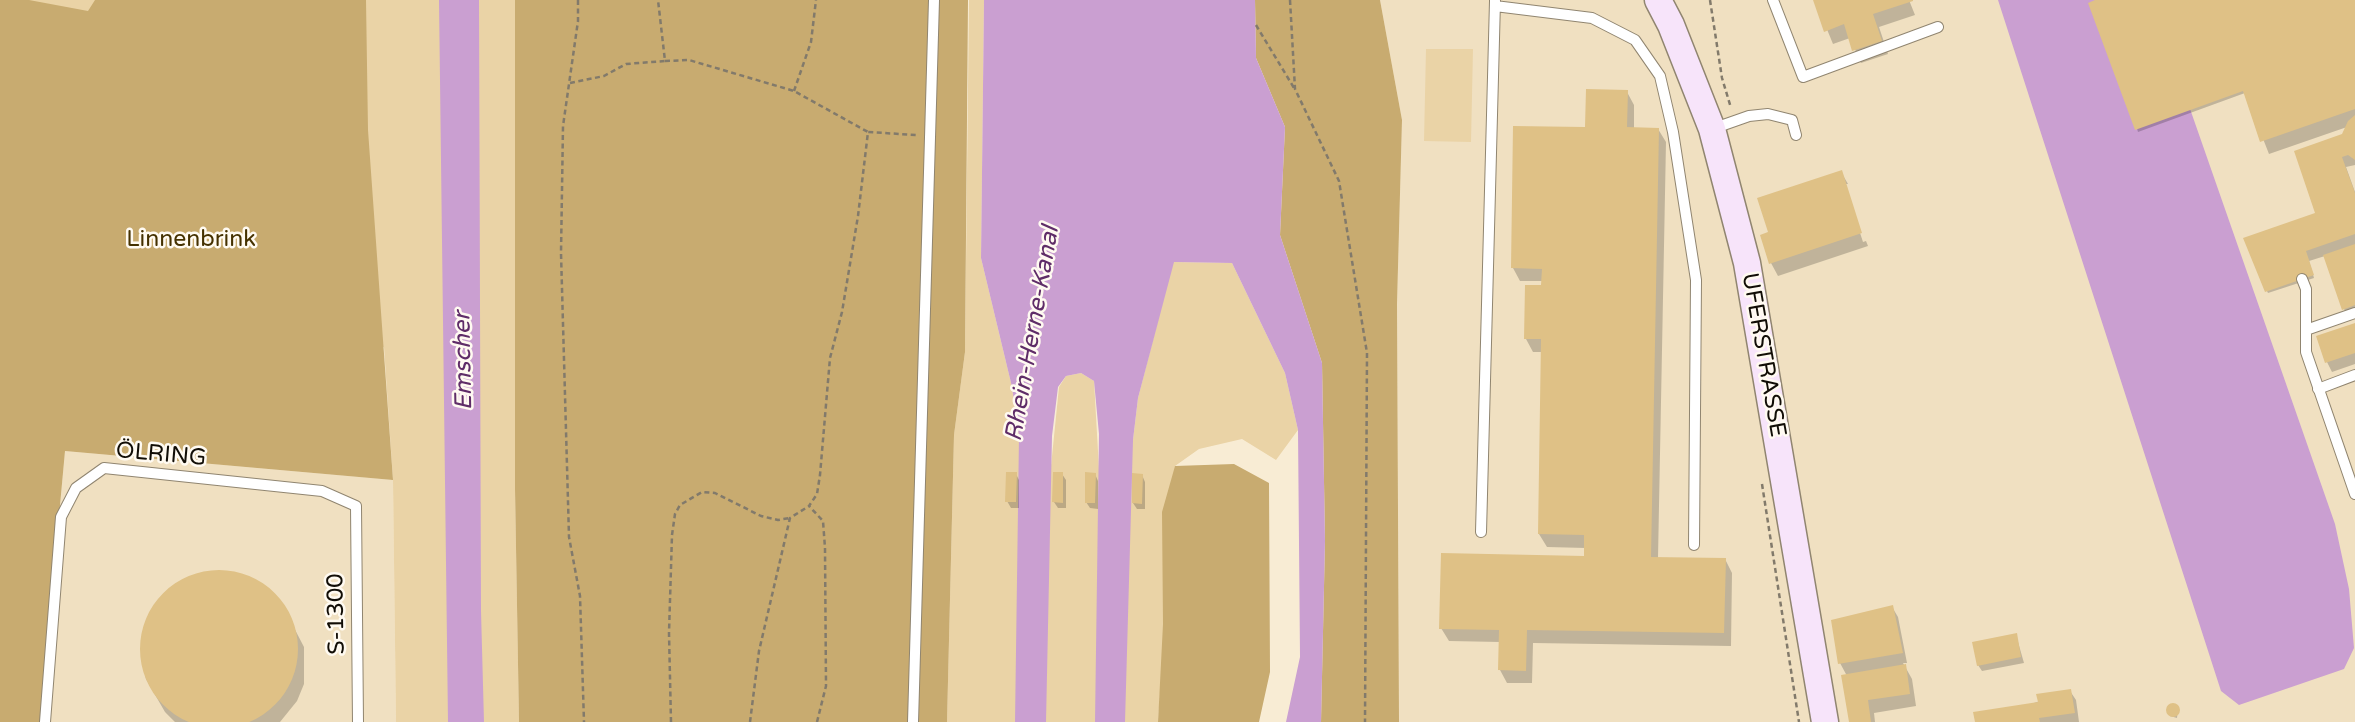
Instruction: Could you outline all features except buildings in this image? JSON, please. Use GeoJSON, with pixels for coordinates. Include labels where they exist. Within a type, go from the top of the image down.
{"type":"FeatureCollection","features":[{"type":"Feature","properties":{"kind":"main road","name":"UFERSTRASSE"},"geometry":{"type":"LineString","coordinates":[[1658,0],[1671,25],[1712,129],[1727,177],[1749,275],[1825,722]]}},
{"type":"Feature","properties":{"kind":"lane"},"geometry":{"type":"LineString","coordinates":[[913,722],[934,0]]}},
{"type":"Feature","properties":{"kind":"lane"},"geometry":{"type":"LineString","coordinates":[[1773,0],[1803,78],[1938,27]]}},
{"type":"Feature","properties":{"kind":"lane"},"geometry":{"type":"LineString","coordinates":[[1481,532],[1495,3],[1592,18],[1635,40],[1660,76],[1673,132],[1696,280],[1694,545]]}},
{"type":"Feature","properties":{"kind":"lane"},"geometry":{"type":"LineString","coordinates":[[1712,129],[1749,116],[1769,114],[1792,120],[1796,135]]}},
{"type":"Feature","properties":{"kind":"lane"},"geometry":{"type":"LineString","coordinates":[[2302,279],[2306,289],[2306,352],[2355,494]]}},
{"type":"Feature","properties":{"kind":"lane"},"geometry":{"type":"LineString","coordinates":[[2306,330],[2355,313]]}},
{"type":"Feature","properties":{"kind":"lane"},"geometry":{"type":"LineString","coordinates":[[2318,389],[2355,376]]}},
{"type":"Feature","properties":{"kind":"lane","name":"ÖLRING"},"geometry":{"type":"LineString","coordinates":[[45,722],[61,517],[76,488],[104,468],[322,491],[356,506]]}},
{"type":"Feature","properties":{"kind":"lane","name":"S-1300"},"geometry":{"type":"LineString","coordinates":[[356,506],[358,722]]}},
{"type":"Feature","properties":{"kind":"path"},"geometry":{"type":"LineString","coordinates":[[578,0],[563,126],[563,349],[569,537],[580,596],[584,722]]}},
{"type":"Feature","properties":{"kind":"path"},"geometry":{"type":"LineString","coordinates":[[658,0],[665,61]]}},
{"type":"Feature","properties":{"kind":"path"},"geometry":{"type":"LineString","coordinates":[[794,91],[811,42],[816,0]]}},
{"type":"Feature","properties":{"kind":"path"},"geometry":{"type":"LineString","coordinates":[[1290,0],[1295,89]]}},
{"type":"Feature","properties":{"kind":"path"},"geometry":{"type":"LineString","coordinates":[[1256,25],[1295,89],[1339,181],[1367,353],[1365,722]]}},
{"type":"Feature","properties":{"kind":"path"},"geometry":{"type":"LineString","coordinates":[[570,83],[604,76],[626,64],[689,60],[794,91],[867,132],[930,136]]}},
{"type":"Feature","properties":{"kind":"path"},"geometry":{"type":"LineString","coordinates":[[671,722],[669,633],[672,535],[675,514],[680,505],[702,492],[715,493],[761,516],[778,520],[790,518],[809,506],[817,494],[830,358],[842,312],[858,216],[867,132]]}},
{"type":"Feature","properties":{"kind":"path"},"geometry":{"type":"LineString","coordinates":[[1761,487],[1799,722]]}},
{"type":"Feature","properties":{"kind":"path"},"geometry":{"type":"LineString","coordinates":[[809,506],[823,521],[825,548],[826,686],[817,722]]}},
{"type":"Feature","properties":{"kind":"path"},"geometry":{"type":"LineString","coordinates":[[750,722],[762,640],[790,518]]}},
{"type":"Feature","properties":{"kind":"shaded area"},"geometry":{"type":"Polygon","coordinates":[[[1380,0],[2355,0],[2355,722],[1399,722],[1397,304],[1402,120],[1380,0]]]}},
{"type":"Feature","properties":{"kind":"shaded area"},"geometry":{"type":"Polygon","coordinates":[[[65,451],[393,480],[396,722],[40,722],[65,451]]]}},
{"type":"Feature","properties":{"kind":"green space","name":"Linnenbrink"},"geometry":{"type":"Polygon","coordinates":[[[0,0],[515,0],[515,489],[519,722],[396,722],[393,480],[384,347],[51,439],[0,722],[0,0]]]}},
{"type":"Feature","properties":{"kind":"green space","name":"Linnenbrink"},"geometry":{"type":"Polygon","coordinates":[[[0,0],[29,0],[88,11],[95,0],[366,0],[368,130],[393,480],[65,451],[40,722],[0,722],[0,0]]]}},
{"type":"Feature","properties":{"kind":"green space"},"geometry":{"type":"Polygon","coordinates":[[[515,0],[968,0],[965,352],[954,435],[947,722],[519,722],[515,489],[515,0]]]}},
{"type":"Feature","properties":{"kind":"green space"},"geometry":{"type":"Polygon","coordinates":[[[969,0],[984,0],[981,258],[1012,387],[1019,436],[1020,486],[1049,486],[1059,387],[1066,376],[1081,373],[1094,381],[1100,487],[1133,440],[1138,398],[1173,262],[1232,263],[1285,373],[1298,430],[1276,460],[1242,439],[1199,449],[1175,466],[1158,722],[947,722],[954,435],[965,352],[969,0]]]}},
{"type":"Feature","properties":{"kind":"green space"},"geometry":{"type":"Polygon","coordinates":[[[1255,0],[1380,0],[1402,120],[1397,304],[1399,722],[1321,722],[1325,541],[1322,363],[1280,235],[1285,127],[1256,58],[1255,0]]]}},
{"type":"Feature","properties":{"kind":"green space"},"geometry":{"type":"Polygon","coordinates":[[[1426,49],[1473,49],[1471,142],[1424,141],[1426,49]]]}},
{"type":"Feature","properties":{"kind":"green space"},"geometry":{"type":"Polygon","coordinates":[[[1234,464],[1269,483],[1270,672],[1259,722],[1158,722],[1163,624],[1162,512],[1175,466],[1234,464]]]}},
{"type":"Feature","properties":{"kind":"water","name":"Emscher"},"geometry":{"type":"Polygon","coordinates":[[[439,0],[479,0],[481,611],[484,722],[448,722],[439,0]]]}},
{"type":"Feature","properties":{"kind":"water","name":"Rhein-Herne-Kanal"},"geometry":{"type":"Polygon","coordinates":[[[984,0],[1255,0],[1256,58],[1285,127],[1280,235],[1322,363],[1325,541],[1321,722],[1286,722],[1300,657],[1298,430],[1285,373],[1232,263],[1174,262],[1138,398],[1133,440],[1125,722],[1095,722],[1099,434],[1094,381],[1081,373],[1066,376],[1058,387],[1052,436],[1046,722],[1015,722],[1019,436],[1012,387],[981,258],[984,0]]]}},
{"type":"Feature","properties":{"kind":"water"},"geometry":{"type":"Polygon","coordinates":[[[1998,0],[2152,0],[2335,524],[2349,589],[2354,648],[2344,669],[2239,705],[2221,691],[1998,0]]]}}]}
